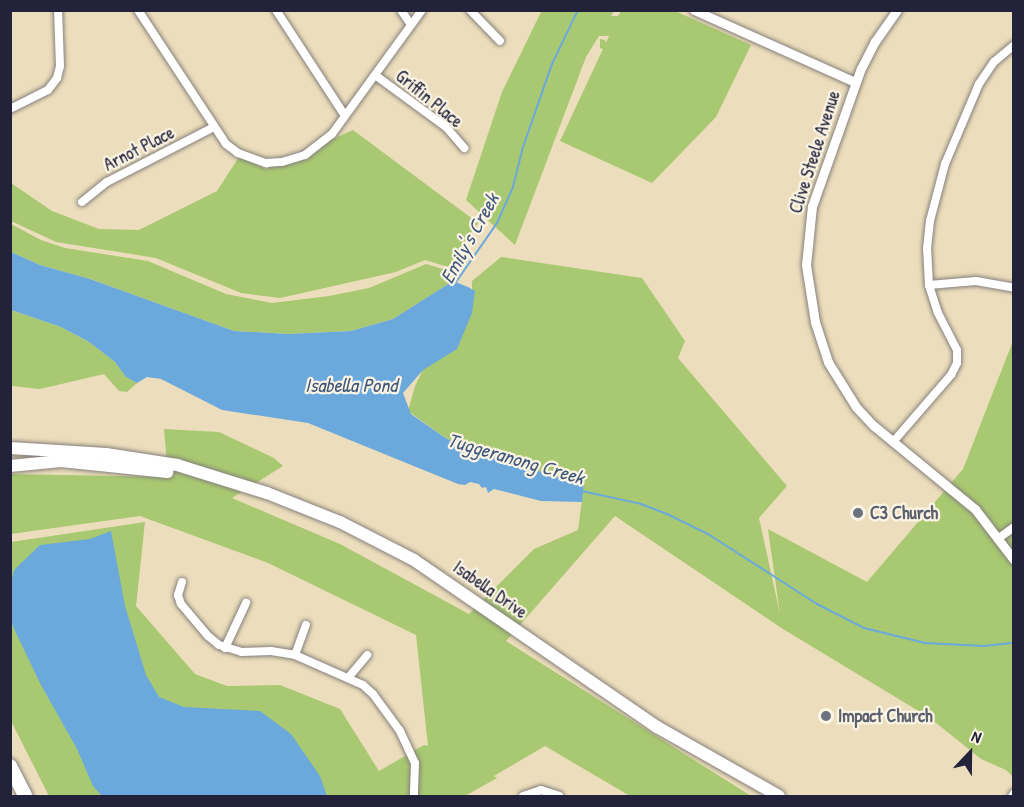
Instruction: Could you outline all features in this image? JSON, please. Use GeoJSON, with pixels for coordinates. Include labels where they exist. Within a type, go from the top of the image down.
{"type":"FeatureCollection","features":[{"type":"Feature","properties":{"kind":"highway"},"geometry":{"type":"LineString","coordinates":[[10,766],[25,796]]}},
{"type":"Feature","properties":{"kind":"main road","name":"Isabella Drive"},"geometry":{"type":"LineString","coordinates":[[10,448],[67,450],[177,465],[292,502],[365,534],[437,575],[657,727],[779,796]]}},
{"type":"Feature","properties":{"kind":"main road","name":"Isabella Drive"},"geometry":{"type":"LineString","coordinates":[[10,465],[34,462],[87,462],[207,476]]}},
{"type":"Feature","properties":{"kind":"main road","name":"Isabella Drive"},"geometry":{"type":"LineString","coordinates":[[733,772],[768,796]]}},
{"type":"Feature","properties":{"kind":"street"},"geometry":{"type":"LineString","coordinates":[[10,109],[48,90],[57,78],[60,66],[58,10]]}},
{"type":"Feature","properties":{"kind":"street"},"geometry":{"type":"LineString","coordinates":[[138,10],[214,127],[238,153],[251,160],[282,162],[305,155],[319,146],[345,116],[422,10]]}},
{"type":"Feature","properties":{"kind":"street"},"geometry":{"type":"LineString","coordinates":[[276,10],[345,116]]}},
{"type":"Feature","properties":{"kind":"street"},"geometry":{"type":"LineString","coordinates":[[401,10],[411,25]]}},
{"type":"Feature","properties":{"kind":"street"},"geometry":{"type":"LineString","coordinates":[[470,10],[500,41]]}},
{"type":"Feature","properties":{"kind":"street"},"geometry":{"type":"LineString","coordinates":[[694,10],[855,82]]}},
{"type":"Feature","properties":{"kind":"street","name":"Clive Steele Avenue"},"geometry":{"type":"LineString","coordinates":[[897,10],[875,41],[855,82],[812,206],[806,250],[809,294],[819,336],[841,385],[862,413],[893,442],[966,501],[999,538],[1014,560]]}},
{"type":"Feature","properties":{"kind":"street"},"geometry":{"type":"LineString","coordinates":[[893,442],[951,375],[957,363],[957,350],[938,314],[929,285],[927,249],[930,221],[945,164],[984,76],[994,62],[1014,45]]}},
{"type":"Feature","properties":{"kind":"street","name":"Griffin Place"},"geometry":{"type":"LineString","coordinates":[[375,75],[446,127],[464,148]]}},
{"type":"Feature","properties":{"kind":"street","name":"Arnot Place"},"geometry":{"type":"LineString","coordinates":[[82,202],[107,182],[214,127]]}},
{"type":"Feature","properties":{"kind":"street"},"geometry":{"type":"LineString","coordinates":[[929,285],[976,281],[1014,288]]}},
{"type":"Feature","properties":{"kind":"street"},"geometry":{"type":"LineString","coordinates":[[999,538],[1014,527]]}},
{"type":"Feature","properties":{"kind":"street"},"geometry":{"type":"LineString","coordinates":[[182,582],[178,595],[181,604],[208,636],[225,648],[242,652],[271,651],[295,655],[363,685],[378,699],[400,731],[415,764],[414,796]]}},
{"type":"Feature","properties":{"kind":"street"},"geometry":{"type":"LineString","coordinates":[[225,648],[246,603]]}},
{"type":"Feature","properties":{"kind":"street"},"geometry":{"type":"LineString","coordinates":[[295,655],[306,625]]}},
{"type":"Feature","properties":{"kind":"street"},"geometry":{"type":"LineString","coordinates":[[348,678],[367,655]]}},
{"type":"Feature","properties":{"kind":"street"},"geometry":{"type":"LineString","coordinates":[[523,796],[542,790],[559,796]]}},
{"type":"Feature","properties":{"kind":"green space"},"geometry":{"type":"Polygon","coordinates":[[[542,10],[614,11],[611,16],[618,16],[621,11],[675,11],[751,45],[716,117],[652,183],[560,141],[603,49],[600,48],[600,39],[605,40],[606,43],[609,36],[599,36],[586,57],[515,245],[466,200],[502,92],[542,10]]]}},
{"type":"Feature","properties":{"kind":"green space"},"geometry":{"type":"Polygon","coordinates":[[[353,130],[478,223],[448,267],[425,260],[396,272],[280,298],[241,293],[156,258],[56,242],[11,221],[11,183],[52,211],[99,229],[139,230],[217,191],[239,157],[266,169],[353,130]]]}},
{"type":"Feature","properties":{"kind":"green space"},"geometry":{"type":"Polygon","coordinates":[[[11,224],[41,240],[65,248],[148,261],[226,294],[272,303],[369,288],[426,264],[453,272],[453,281],[393,319],[351,331],[288,334],[234,331],[90,279],[40,265],[11,252],[11,224]]]}},
{"type":"Feature","properties":{"kind":"green space"},"geometry":{"type":"Polygon","coordinates":[[[501,257],[642,278],[685,341],[678,358],[787,486],[759,518],[780,614],[768,529],[867,582],[963,469],[1013,341],[1013,777],[1006,770],[981,759],[930,718],[783,629],[615,516],[506,641],[751,796],[630,796],[545,746],[465,796],[49,796],[11,721],[11,542],[145,522],[136,606],[195,674],[227,686],[280,685],[340,709],[379,771],[424,745],[428,746],[416,635],[268,563],[140,516],[11,534],[11,474],[168,477],[164,429],[219,432],[274,458],[283,466],[232,498],[340,544],[469,614],[534,549],[578,530],[584,484],[501,460],[490,453],[447,439],[408,411],[415,386],[433,349],[472,298],[472,281],[501,257]]]}},
{"type":"Feature","properties":{"kind":"green space"},"geometry":{"type":"Polygon","coordinates":[[[11,310],[61,327],[89,342],[115,362],[126,377],[137,383],[127,392],[119,391],[104,374],[40,389],[11,386],[11,310]]]}},
{"type":"Feature","properties":{"kind":"water","name":"Isabella Pond"},"geometry":{"type":"Polygon","coordinates":[[[11,252],[40,265],[90,279],[234,331],[288,334],[351,331],[393,319],[453,281],[468,287],[475,291],[472,313],[457,349],[423,370],[403,393],[411,414],[447,439],[497,454],[501,460],[584,484],[582,502],[541,501],[494,489],[488,493],[486,487],[482,488],[479,484],[470,482],[465,485],[458,484],[308,423],[222,410],[161,379],[147,377],[137,383],[126,377],[115,362],[89,342],[61,327],[11,310],[11,252]]]}},
{"type":"Feature","properties":{"kind":"water"},"geometry":{"type":"Polygon","coordinates":[[[111,531],[125,606],[146,675],[159,697],[184,707],[260,711],[291,734],[320,776],[327,796],[102,796],[93,786],[77,749],[41,685],[14,629],[11,620],[11,583],[14,570],[40,545],[90,539],[111,531]]]}},
{"type":"Feature","properties":{"kind":"waterway","name":"Emily's Creek"},"geometry":{"type":"LineString","coordinates":[[456,282],[497,223],[513,187],[522,150],[552,64],[578,10]]}},
{"type":"Feature","properties":{"kind":"waterway","name":"Tuggeranong Creek"},"geometry":{"type":"LineString","coordinates":[[582,491],[641,504],[669,515],[708,534],[817,604],[864,628],[925,643],[984,646],[1014,643]]}},
{"type":"Feature","properties":{"kind":"place","name":"C3 Church"},"geometry":{"type":"Point","coordinates":[858,513]}},
{"type":"Feature","properties":{"kind":"place","name":"Impact Church"},"geometry":{"type":"Point","coordinates":[826,716]}}]}
